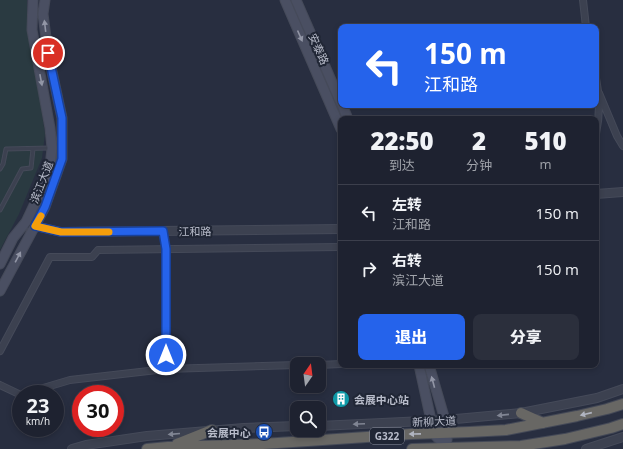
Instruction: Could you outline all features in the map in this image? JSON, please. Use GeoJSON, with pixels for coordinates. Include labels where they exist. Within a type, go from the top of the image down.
{"type":"FeatureCollection","features":[{"type":"Feature","properties":{"kind":"highway","name":"新柳大道"},"geometry":{"type":"LineString","coordinates":[[147,449],[506,430],[607,409],[623,404]]}},
{"type":"Feature","properties":{"kind":"highway"},"geometry":{"type":"LineString","coordinates":[[521,413],[543,423]]}},
{"type":"Feature","properties":{"kind":"highway","name":"G322"},"geometry":{"type":"LineString","coordinates":[[412,449],[521,446],[565,439],[623,424]]}},
{"type":"Feature","properties":{"kind":"highway"},"geometry":{"type":"LineString","coordinates":[[611,428],[623,431]]}},
{"type":"Feature","properties":{"kind":"highway"},"geometry":{"type":"LineString","coordinates":[[168,447],[212,430]]}},
{"type":"Feature","properties":{"kind":"main road","name":"滨江大道"},"geometry":{"type":"LineString","coordinates":[[0,264],[13,238],[26,222],[50,167],[52,148],[47,111],[32,30],[33,0]]}},
{"type":"Feature","properties":{"kind":"main road","name":"滨江大道"},"geometry":{"type":"LineString","coordinates":[[0,291],[45,207],[62,159],[62,118],[48,53],[43,14],[45,0]]}},
{"type":"Feature","properties":{"kind":"main road","name":"安泰路"},"geometry":{"type":"LineString","coordinates":[[285,0],[338,122]]}},
{"type":"Feature","properties":{"kind":"main road","name":"安泰路"},"geometry":{"type":"LineString","coordinates":[[296,0],[338,97]]}},
{"type":"Feature","properties":{"kind":"main road"},"geometry":{"type":"LineString","coordinates":[[419,368],[432,420],[434,434],[446,448]]}},
{"type":"Feature","properties":{"kind":"main road"},"geometry":{"type":"LineString","coordinates":[[430,368],[445,420],[447,433],[446,448]]}},
{"type":"Feature","properties":{"kind":"street"},"geometry":{"type":"LineString","coordinates":[[583,0],[586,24]]}},
{"type":"Feature","properties":{"kind":"street"},"geometry":{"type":"LineString","coordinates":[[599,93],[599,108]]}},
{"type":"Feature","properties":{"kind":"street"},"geometry":{"type":"LineString","coordinates":[[599,93],[617,136],[623,146]]}},
{"type":"Feature","properties":{"kind":"street"},"geometry":{"type":"LineString","coordinates":[[599,194],[623,192]]}},
{"type":"Feature","properties":{"kind":"street","name":"江和路"},"geometry":{"type":"LineString","coordinates":[[26,222],[35,226],[61,232],[338,229]]}},
{"type":"Feature","properties":{"kind":"street"},"geometry":{"type":"LineString","coordinates":[[163,231],[166,249],[166,369]]}},
{"type":"Feature","properties":{"kind":"street"},"geometry":{"type":"LineString","coordinates":[[0,351],[50,256],[92,257],[98,250],[338,247]]}},
{"type":"Feature","properties":{"kind":"street"},"geometry":{"type":"LineString","coordinates":[[326,365],[338,364]]}},
{"type":"Feature","properties":{"kind":"street"},"geometry":{"type":"LineString","coordinates":[[53,385],[70,380],[166,369],[290,365]]}},
{"type":"Feature","properties":{"kind":"street"},"geometry":{"type":"LineString","coordinates":[[0,385],[12,390]]}},
{"type":"Feature","properties":{"kind":"street"},"geometry":{"type":"LineString","coordinates":[[326,426],[445,420],[521,413],[597,398],[623,389]]}},
{"type":"Feature","properties":{"kind":"street"},"geometry":{"type":"LineString","coordinates":[[72,449],[86,445],[147,436],[212,430],[290,426]]}},
{"type":"Feature","properties":{"kind":"street"},"geometry":{"type":"LineString","coordinates":[[586,449],[623,437]]}},
{"type":"Feature","properties":{"kind":"lane"},"geometry":{"type":"LineString","coordinates":[[0,169],[3,164],[6,149],[52,148]]}},
{"type":"Feature","properties":{"kind":"lane"},"geometry":{"type":"LineString","coordinates":[[0,210],[22,169],[32,168],[33,149]]}},
{"type":"Feature","properties":{"kind":"shaded area"},"geometry":{"type":"Polygon","coordinates":[[[0,0],[27,0],[27,14],[45,134],[42,158],[19,214],[0,250],[0,0]]]}},
{"type":"Feature","properties":{"kind":"slow traffic"},"geometry":{"type":"LineString","coordinates":[[41,216],[35,226],[61,232],[109,232]]}},
{"type":"Feature","properties":{"kind":"place","name":"会展中心站"},"geometry":{"type":"Point","coordinates":[341,399]}},
{"type":"Feature","properties":{"kind":"place","name":"会展中心"},"geometry":{"type":"Point","coordinates":[264,432]}},
{"type":"Feature","properties":{"kind":"route"},"geometry":{"type":"LineString","coordinates":[[48,53],[62,118],[62,159],[45,207],[35,226],[61,232],[163,231],[166,249],[166,355]]}}]}
